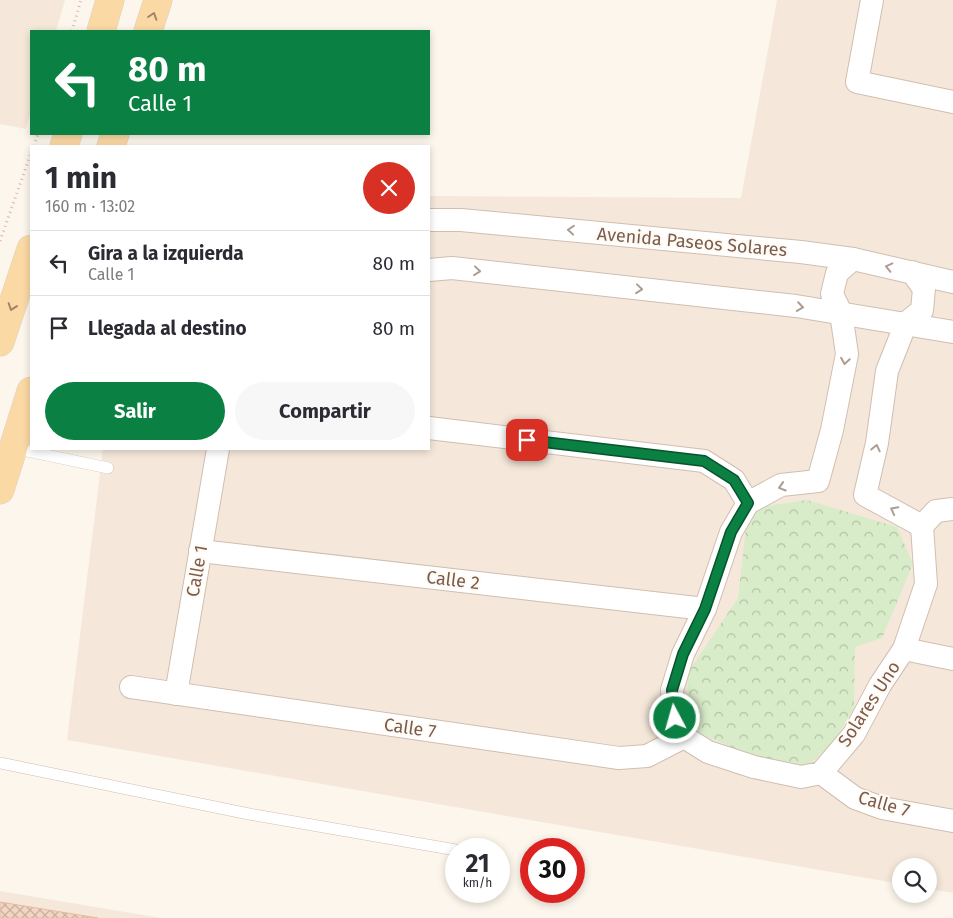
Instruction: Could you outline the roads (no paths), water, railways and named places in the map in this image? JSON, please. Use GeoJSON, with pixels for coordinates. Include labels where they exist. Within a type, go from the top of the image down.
{"type":"FeatureCollection","features":[{"type":"Feature","properties":{"kind":"main road"},"geometry":{"type":"LineString","coordinates":[[100,30],[110,0]]}},
{"type":"Feature","properties":{"kind":"main road"},"geometry":{"type":"LineString","coordinates":[[148,30],[158,0]]}},
{"type":"Feature","properties":{"kind":"main road"},"geometry":{"type":"LineString","coordinates":[[0,342],[29,267]]}},
{"type":"Feature","properties":{"kind":"main road"},"geometry":{"type":"LineString","coordinates":[[0,490],[30,394]]}},
{"type":"Feature","properties":{"kind":"street"},"geometry":{"type":"LineString","coordinates":[[872,0],[857,82],[953,102]]}},
{"type":"Feature","properties":{"kind":"street","name":"Avenida Paseos Solares"},"geometry":{"type":"LineString","coordinates":[[430,220],[481,222],[852,258],[953,282]]}},
{"type":"Feature","properties":{"kind":"street"},"geometry":{"type":"LineString","coordinates":[[821,773],[800,777],[708,752],[684,737],[675,718],[672,690],[683,654],[705,609],[731,532],[748,503],[781,485],[818,481],[832,430],[847,354],[841,313],[832,294],[836,273],[852,258]]}},
{"type":"Feature","properties":{"kind":"street"},"geometry":{"type":"LineString","coordinates":[[430,270],[452,268],[796,306],[953,332]]}},
{"type":"Feature","properties":{"kind":"street"},"geometry":{"type":"LineString","coordinates":[[912,272],[924,289],[922,310],[906,323],[887,371],[878,443],[865,495],[922,526],[936,511],[953,509]]}},
{"type":"Feature","properties":{"kind":"street"},"geometry":{"type":"LineString","coordinates":[[430,428],[704,461],[734,480],[748,503]]}},
{"type":"Feature","properties":{"kind":"street","name":"Calle 1"},"geometry":{"type":"LineString","coordinates":[[176,694],[218,450]]}},
{"type":"Feature","properties":{"kind":"street","name":"Solares Uno"},"geometry":{"type":"LineString","coordinates":[[821,773],[854,734],[880,685],[904,649],[926,584],[922,526]]}},
{"type":"Feature","properties":{"kind":"street","name":"Calle 2"},"geometry":{"type":"LineString","coordinates":[[200,551],[705,609]]}},
{"type":"Feature","properties":{"kind":"street"},"geometry":{"type":"LineString","coordinates":[[904,649],[953,659]]}},
{"type":"Feature","properties":{"kind":"street","name":"Calle 7"},"geometry":{"type":"LineString","coordinates":[[131,686],[619,758],[647,756],[684,737]]}},
{"type":"Feature","properties":{"kind":"street","name":"Calle 7"},"geometry":{"type":"LineString","coordinates":[[821,773],[855,798],[882,808],[953,821]]}},
{"type":"Feature","properties":{"kind":"lane"},"geometry":{"type":"LineString","coordinates":[[13,448],[108,468]]}},
{"type":"Feature","properties":{"kind":"lane"},"geometry":{"type":"LineString","coordinates":[[0,763],[249,814],[445,848]]}}]}
